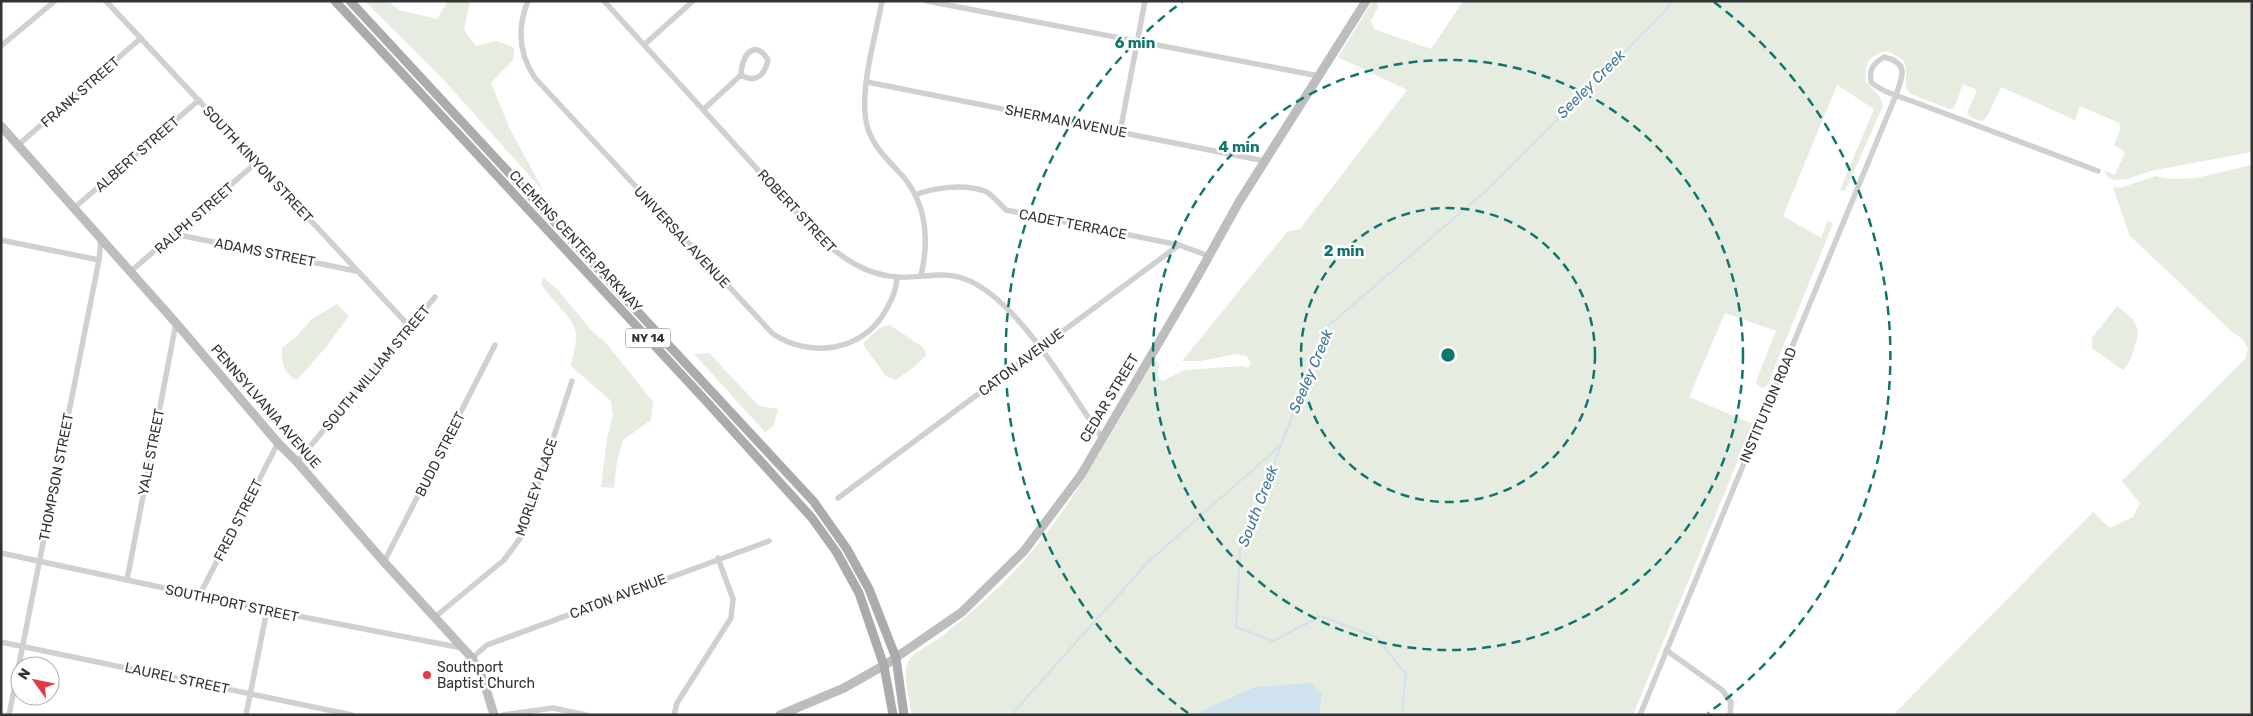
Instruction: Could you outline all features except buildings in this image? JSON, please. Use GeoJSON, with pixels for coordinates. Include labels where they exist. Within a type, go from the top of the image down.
{"type":"FeatureCollection","features":[{"type":"Feature","properties":{"kind":"main road","name":"CLEMENS CENTER PARKWAY"},"geometry":{"type":"LineString","coordinates":[[335,1],[798,501],[825,536],[849,572],[859,593],[889,663],[893,715]]}},
{"type":"Feature","properties":{"kind":"main road","name":"CLEMENS CENTER PARKWAY"},"geometry":{"type":"LineString","coordinates":[[350,1],[814,502],[862,575],[878,610],[889,663],[904,715]]}},
{"type":"Feature","properties":{"kind":"main road","name":"CEDAR STREET"},"geometry":{"type":"LineString","coordinates":[[780,715],[844,688],[889,663],[962,612],[1024,551],[1081,474],[1239,202],[1366,1]]}},
{"type":"Feature","properties":{"kind":"main road","name":"PENNSYLVANIA AVENUE"},"geometry":{"type":"LineString","coordinates":[[1,126],[278,443],[472,658],[484,682],[494,715]]}},
{"type":"Feature","properties":{"kind":"street"},"geometry":{"type":"LineString","coordinates":[[1,46],[55,1]]}},
{"type":"Feature","properties":{"kind":"street","name":"SOUTH KINYON STREET"},"geometry":{"type":"LineString","coordinates":[[106,1],[410,327]]}},
{"type":"Feature","properties":{"kind":"street","name":"UNIVERSAL AVENUE"},"geometry":{"type":"LineString","coordinates":[[528,1],[520,28],[520,43],[524,58],[535,78],[773,334],[796,345],[812,348],[837,348],[852,342],[867,333],[884,315],[897,285],[897,277]]}},
{"type":"Feature","properties":{"kind":"street","name":"ROBERT STREET"},"geometry":{"type":"LineString","coordinates":[[604,1],[820,238],[839,255],[855,266],[897,277],[940,275],[964,278],[993,294],[1011,312],[1039,348],[1102,438]]}},
{"type":"Feature","properties":{"kind":"street"},"geometry":{"type":"LineString","coordinates":[[645,44],[694,1]]}},
{"type":"Feature","properties":{"kind":"street"},"geometry":{"type":"LineString","coordinates":[[882,1],[864,101],[866,119],[871,137],[880,152],[900,173],[915,195],[921,210],[926,232],[926,253],[921,275]]}},
{"type":"Feature","properties":{"kind":"street"},"geometry":{"type":"LineString","coordinates":[[927,1],[1319,76]]}},
{"type":"Feature","properties":{"kind":"street"},"geometry":{"type":"LineString","coordinates":[[1120,132],[1145,1]]}},
{"type":"Feature","properties":{"kind":"street","name":"FRANK STREET"},"geometry":{"type":"LineString","coordinates":[[18,146],[141,38]]}},
{"type":"Feature","properties":{"kind":"street"},"geometry":{"type":"LineString","coordinates":[[704,109],[740,75],[741,66],[746,54],[753,50],[760,51],[765,55],[768,60],[766,69],[759,77],[752,79],[740,75]]}},
{"type":"Feature","properties":{"kind":"street","name":"INSTITUTION ROAD"},"geometry":{"type":"LineString","coordinates":[[1640,715],[1896,95],[1903,74],[1900,64],[1884,57],[1874,63],[1870,72],[1871,82],[1877,88],[1896,95],[2098,171]]}},
{"type":"Feature","properties":{"kind":"street","name":"SHERMAN AVENUE"},"geometry":{"type":"LineString","coordinates":[[867,82],[1265,161]]}},
{"type":"Feature","properties":{"kind":"street","name":"ALBERT STREET"},"geometry":{"type":"LineString","coordinates":[[74,208],[199,100]]}},
{"type":"Feature","properties":{"kind":"street","name":"RALPH STREET"},"geometry":{"type":"LineString","coordinates":[[130,272],[257,162]]}},
{"type":"Feature","properties":{"kind":"street","name":"CADET TERRACE"},"geometry":{"type":"LineString","coordinates":[[915,195],[932,188],[956,188],[987,192],[1006,210],[1179,245]]}},
{"type":"Feature","properties":{"kind":"street","name":"ADAMS STREET"},"geometry":{"type":"LineString","coordinates":[[174,234],[356,271]]}},
{"type":"Feature","properties":{"kind":"street","name":"THOMPSON STREET"},"geometry":{"type":"LineString","coordinates":[[9,715],[99,260],[101,239]]}},
{"type":"Feature","properties":{"kind":"street"},"geometry":{"type":"LineString","coordinates":[[1,240],[99,260]]}},
{"type":"Feature","properties":{"kind":"street"},"geometry":{"type":"LineString","coordinates":[[1179,245],[1209,256]]}},
{"type":"Feature","properties":{"kind":"street","name":"CATON AVENUE"},"geometry":{"type":"LineString","coordinates":[[838,498],[1179,245]]}},
{"type":"Feature","properties":{"kind":"street","name":"SOUTH WILLIAM STREET"},"geometry":{"type":"LineString","coordinates":[[297,462],[435,297]]}},
{"type":"Feature","properties":{"kind":"street","name":"YALE STREET"},"geometry":{"type":"LineString","coordinates":[[127,580],[176,324]]}},
{"type":"Feature","properties":{"kind":"street","name":"BUDD STREET"},"geometry":{"type":"LineString","coordinates":[[384,562],[495,345]]}},
{"type":"Feature","properties":{"kind":"street","name":"MORLEY PLACE"},"geometry":{"type":"LineString","coordinates":[[435,617],[504,560],[521,537],[572,381]]}},
{"type":"Feature","properties":{"kind":"street","name":"FRED STREET"},"geometry":{"type":"LineString","coordinates":[[199,596],[278,443]]}},
{"type":"Feature","properties":{"kind":"street","name":"CATON AVENUE"},"geometry":{"type":"LineString","coordinates":[[472,658],[487,646],[718,558],[769,541]]}},
{"type":"Feature","properties":{"kind":"street","name":"SOUTHPORT STREET"},"geometry":{"type":"LineString","coordinates":[[1,553],[267,610],[463,648]]}},
{"type":"Feature","properties":{"kind":"street"},"geometry":{"type":"LineString","coordinates":[[674,715],[676,703],[731,618],[734,599],[718,558]]}},
{"type":"Feature","properties":{"kind":"street"},"geometry":{"type":"LineString","coordinates":[[246,715],[267,610]]}},
{"type":"Feature","properties":{"kind":"street","name":"LAUREL STREET"},"geometry":{"type":"LineString","coordinates":[[1,642],[352,715]]}},
{"type":"Feature","properties":{"kind":"street"},"geometry":{"type":"LineString","coordinates":[[1666,650],[1722,690],[1731,702],[1730,715]]}},
{"type":"Feature","properties":{"kind":"street"},"geometry":{"type":"LineString","coordinates":[[503,715],[553,708],[586,715]]}},
{"type":"Feature","properties":{"kind":"shaded area"},"geometry":{"type":"Polygon","coordinates":[[[365,1],[388,1],[399,10],[437,19],[448,1],[470,1],[464,30],[476,46],[497,41],[514,48],[513,60],[491,83],[509,127],[544,192],[441,77],[365,1]]]}},
{"type":"Feature","properties":{"kind":"shaded area"},"geometry":{"type":"Polygon","coordinates":[[[1463,1],[2252,1],[2252,152],[2150,171],[2128,179],[2114,180],[2108,177],[2104,171],[2115,175],[2125,152],[2114,145],[2121,128],[2119,123],[2080,106],[2075,120],[2001,87],[1987,117],[1982,121],[1970,117],[1967,113],[1977,90],[1963,84],[1954,108],[1949,109],[1911,94],[1906,88],[1906,65],[1901,58],[1887,51],[1875,55],[1867,65],[1866,82],[1880,97],[1883,106],[1845,191],[1840,190],[1874,109],[1837,85],[1783,216],[1821,238],[1828,220],[1833,224],[1767,386],[1763,388],[1757,385],[1756,381],[1776,331],[1725,313],[1689,397],[1753,424],[1633,715],[912,715],[906,680],[908,662],[914,655],[941,637],[992,594],[1040,542],[1075,493],[1153,362],[1158,362],[1157,376],[1162,381],[1185,370],[1242,366],[1248,368],[1251,362],[1246,356],[1235,354],[1201,361],[1182,361],[1287,232],[1300,229],[1407,90],[1338,57],[1372,2],[1377,2],[1378,7],[1371,21],[1374,29],[1431,49],[1463,1]]]}},
{"type":"Feature","properties":{"kind":"shaded area"},"geometry":{"type":"Polygon","coordinates":[[[2252,165],[2252,715],[1893,715],[2093,512],[2110,528],[2133,517],[2140,503],[2122,481],[2245,359],[2248,349],[2243,339],[2232,332],[2130,236],[2114,187],[2120,188],[2155,176],[2170,179],[2196,178],[2252,165]]]}},
{"type":"Feature","properties":{"kind":"shaded area"},"geometry":{"type":"Polygon","coordinates":[[[543,277],[557,289],[592,331],[607,344],[653,402],[651,420],[623,440],[617,462],[614,488],[601,487],[607,439],[613,415],[611,401],[571,366],[576,343],[575,329],[541,283],[543,277]]]}},
{"type":"Feature","properties":{"kind":"shaded area"},"geometry":{"type":"Polygon","coordinates":[[[337,304],[349,316],[326,347],[297,380],[288,374],[284,367],[282,348],[296,337],[312,319],[337,304]]]}},
{"type":"Feature","properties":{"kind":"shaded area"},"geometry":{"type":"Polygon","coordinates":[[[2117,306],[2129,316],[2138,331],[2133,352],[2123,370],[2092,348],[2092,338],[2117,306]]]}},
{"type":"Feature","properties":{"kind":"shaded area"},"geometry":{"type":"Polygon","coordinates":[[[890,325],[924,348],[926,355],[914,367],[896,380],[886,376],[864,346],[864,342],[880,328],[890,325]]]}},
{"type":"Feature","properties":{"kind":"shaded area"},"geometry":{"type":"Polygon","coordinates":[[[709,353],[759,406],[778,409],[774,425],[765,432],[694,354],[709,353]]]}},
{"type":"Feature","properties":{"kind":"water"},"geometry":{"type":"Polygon","coordinates":[[[1310,683],[1322,694],[1319,715],[1193,715],[1255,687],[1310,683]]]}},
{"type":"Feature","properties":{"kind":"waterway","name":"Seeley Creek"},"geometry":{"type":"LineString","coordinates":[[1013,715],[1148,562],[1281,445],[1327,327],[1487,190],[1666,10],[1672,1]]}},
{"type":"Feature","properties":{"kind":"waterway","name":"South Creek"},"geometry":{"type":"LineString","coordinates":[[1281,446],[1240,550],[1236,627],[1273,641],[1321,616],[1376,637],[1406,674],[1402,715]]}},
{"type":"Feature","properties":{"kind":"place","name":"Southport Baptist Church"},"geometry":{"type":"Point","coordinates":[427,675]}}]}
